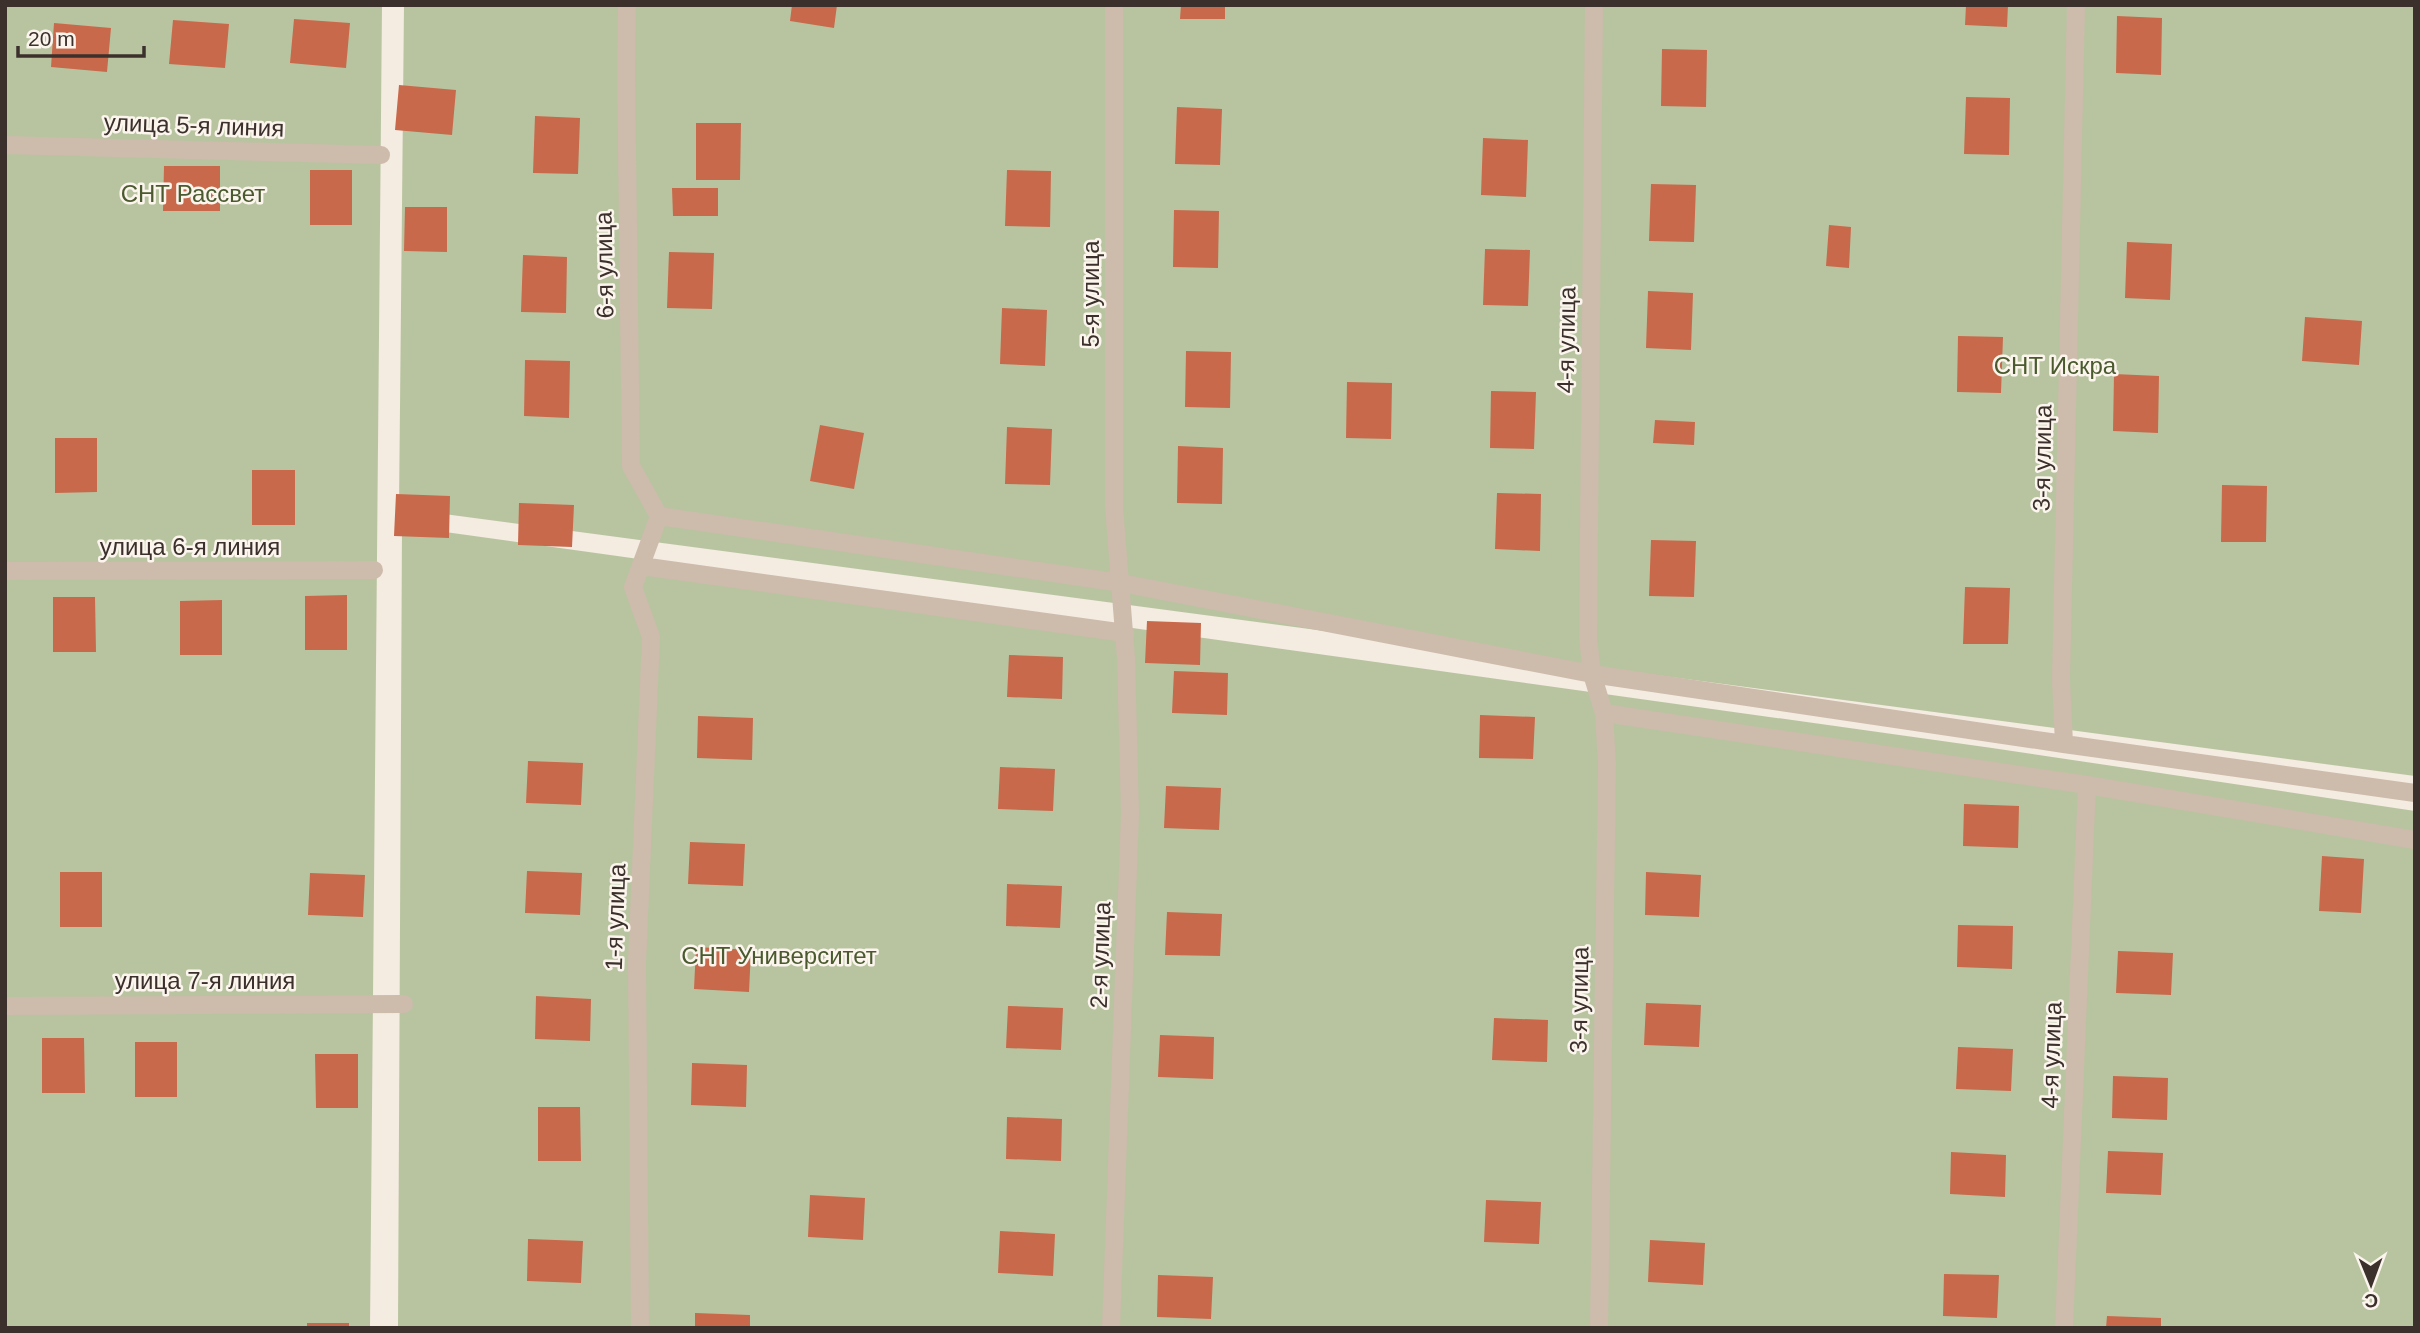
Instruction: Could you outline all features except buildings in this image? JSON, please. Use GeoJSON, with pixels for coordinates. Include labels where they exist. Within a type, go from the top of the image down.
{"type":"FeatureCollection","features":[{"type":"Feature","properties":{"kind":"street","name":"6-я улица"},"geometry":{"type":"LineString","coordinates":[[627,5],[631,466],[659,516]]}},
{"type":"Feature","properties":{"kind":"street","name":"5-я улица"},"geometry":{"type":"LineString","coordinates":[[1114,5],[1114,507],[1121,583]]}},
{"type":"Feature","properties":{"kind":"street","name":"4-я улица"},"geometry":{"type":"LineString","coordinates":[[1592,674],[1588,638],[1594,5]]}},
{"type":"Feature","properties":{"kind":"street","name":"3-я улица"},"geometry":{"type":"LineString","coordinates":[[2064,744],[2062,666],[2076,5]]}},
{"type":"Feature","properties":{"kind":"street","name":"улица 5-я линия"},"geometry":{"type":"LineString","coordinates":[[5,145],[381,155]]}},
{"type":"Feature","properties":{"kind":"street","name":"1-я улица"},"geometry":{"type":"LineString","coordinates":[[640,1328],[637,963],[651,636],[634,587],[659,516]]}},
{"type":"Feature","properties":{"kind":"street"},"geometry":{"type":"LineString","coordinates":[[659,516],[1121,583],[1592,674],[2415,793]]}},
{"type":"Feature","properties":{"kind":"street"},"geometry":{"type":"LineString","coordinates":[[641,566],[1125,633]]}},
{"type":"Feature","properties":{"kind":"street","name":"улица 6-я линия"},"geometry":{"type":"LineString","coordinates":[[5,571],[374,570]]}},
{"type":"Feature","properties":{"kind":"street","name":"2-я улица"},"geometry":{"type":"LineString","coordinates":[[1111,1328],[1129,813],[1125,633],[1121,583]]}},
{"type":"Feature","properties":{"kind":"street","name":"3-я улица"},"geometry":{"type":"LineString","coordinates":[[1592,674],[1604,712],[1607,765],[1599,1328]]}},
{"type":"Feature","properties":{"kind":"street"},"geometry":{"type":"LineString","coordinates":[[1604,712],[2087,785],[2415,840]]}},
{"type":"Feature","properties":{"kind":"street","name":"4-я улица"},"geometry":{"type":"LineString","coordinates":[[2064,1328],[2087,785]]}},
{"type":"Feature","properties":{"kind":"street","name":"улица 7-я линия"},"geometry":{"type":"LineString","coordinates":[[5,1006],[404,1004]]}},
{"type":"Feature","properties":{"kind":"green space","name":"СНТ Рассвет"},"geometry":{"type":"Polygon","coordinates":[[[5,5],[382,5],[370,1328],[5,1328],[5,5]]]}},
{"type":"Feature","properties":{"kind":"green space","name":"СНТ Искра"},"geometry":{"type":"Polygon","coordinates":[[[404,5],[2415,5],[2415,776],[399,508],[404,5]]]}},
{"type":"Feature","properties":{"kind":"green space","name":"СНТ Университет"},"geometry":{"type":"Polygon","coordinates":[[[402,526],[1992,748],[2415,811],[2415,1328],[398,1328],[402,526]]]}}]}
